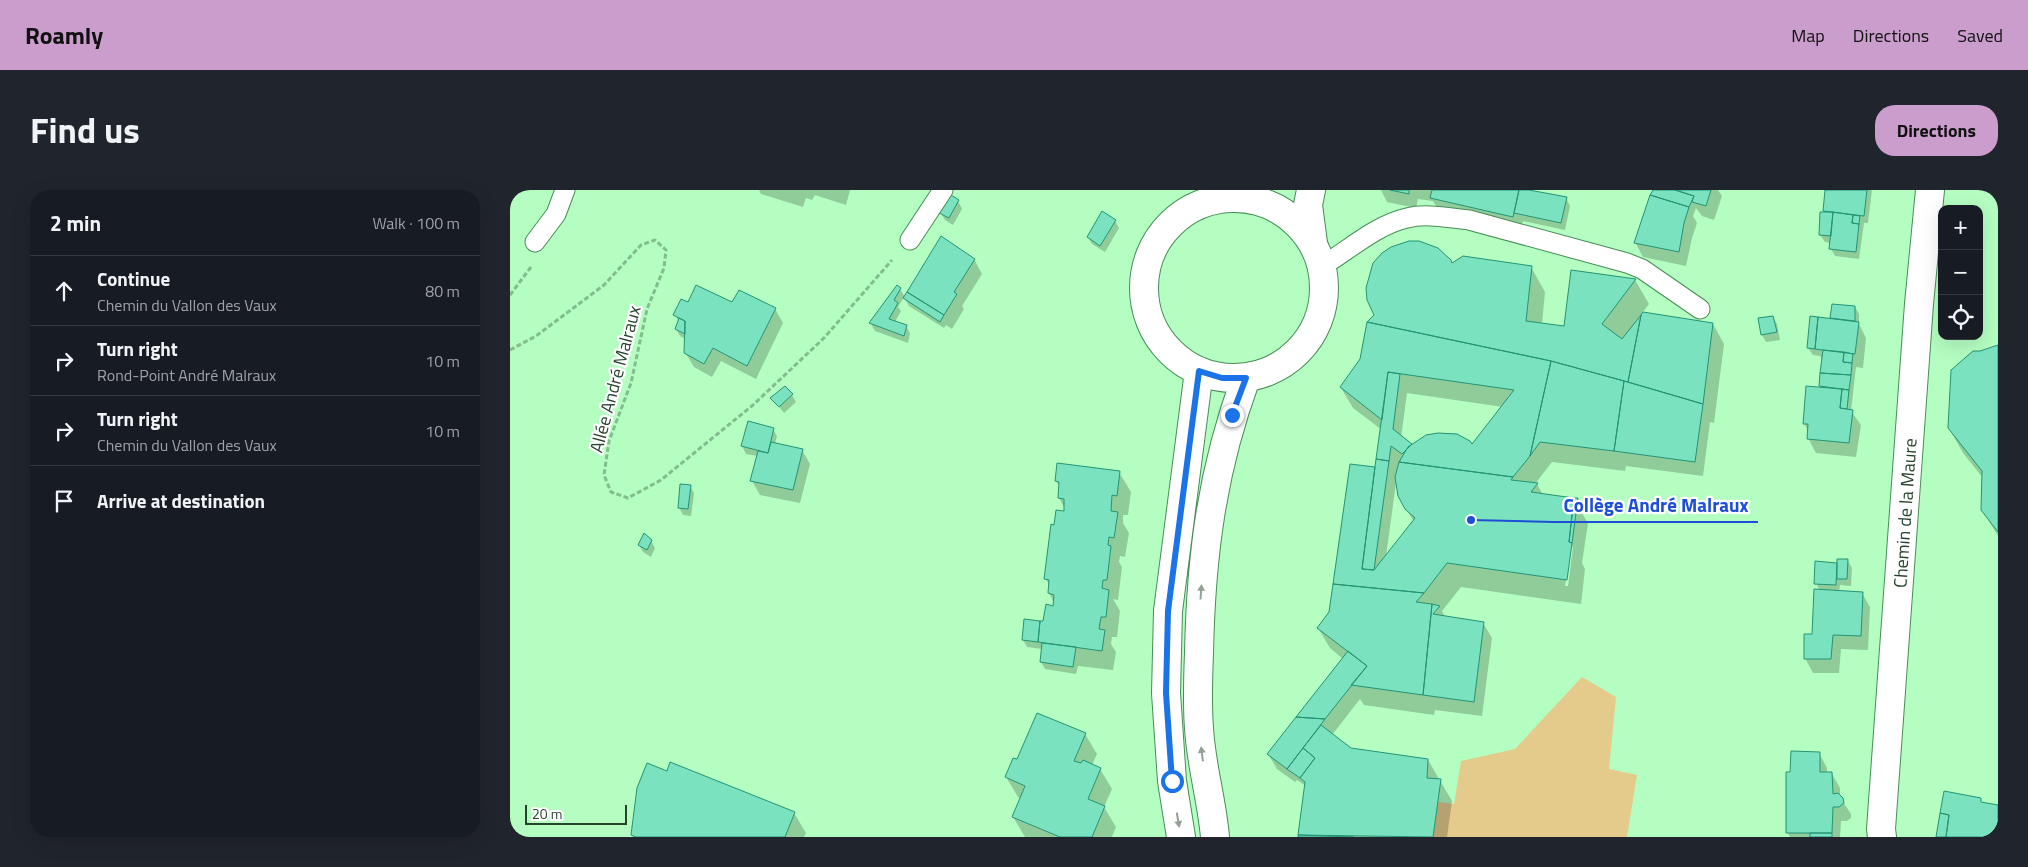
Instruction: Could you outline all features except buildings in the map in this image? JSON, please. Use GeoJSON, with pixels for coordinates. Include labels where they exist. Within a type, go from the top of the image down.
{"type":"FeatureCollection","features":[{"type":"Feature","properties":{"kind":"street"},"geometry":{"type":"LineString","coordinates":[[1311,190],[1308,205],[1324,292],[1320,316],[1309,339],[1292,358],[1270,371],[1246,378],[1222,378],[1199,371],[1181,361],[1165,347],[1154,329],[1146,310],[1144,296],[1145,268],[1152,248],[1163,231],[1178,216],[1196,205],[1245,193],[1277,208],[1297,223],[1317,255]]}},
{"type":"Feature","properties":{"kind":"street","name":"Chemin de la Maure"},"geometry":{"type":"LineString","coordinates":[[1882,837],[1881,828],[1919,304],[1930,190]]}},
{"type":"Feature","properties":{"kind":"street"},"geometry":{"type":"LineString","coordinates":[[1181,837],[1172,781],[1166,693],[1168,619],[1199,371]]}},
{"type":"Feature","properties":{"kind":"street"},"geometry":{"type":"LineString","coordinates":[[1215,837],[1198,729],[1202,573],[1215,478],[1232,415],[1246,378]]}},
{"type":"Feature","properties":{"kind":"lane"},"geometry":{"type":"LineString","coordinates":[[535,242],[556,214],[565,190]]}},
{"type":"Feature","properties":{"kind":"lane"},"geometry":{"type":"LineString","coordinates":[[910,240],[943,190]]}},
{"type":"Feature","properties":{"kind":"lane"},"geometry":{"type":"LineString","coordinates":[[1317,255],[1395,222],[1419,216],[1469,220],[1627,263],[1642,269],[1700,308]]}},
{"type":"Feature","properties":{"kind":"path","name":"Allée André Malraux"},"geometry":{"type":"LineString","coordinates":[[510,350],[536,336],[604,285],[641,244],[655,240],[666,250],[664,268],[647,308],[631,383],[610,441],[605,467],[604,475],[611,492],[628,498],[661,480],[753,405],[824,338],[910,240]]}},
{"type":"Feature","properties":{"kind":"shaded area"},"geometry":{"type":"Polygon","coordinates":[[[1582,677],[1616,697],[1609,769],[1637,775],[1627,837],[1433,837],[1438,802],[1454,804],[1461,761],[1515,749],[1582,677]]]}},
{"type":"Feature","properties":{"kind":"place","name":"Collège André Malraux"},"geometry":{"type":"Point","coordinates":[1471,520]}},
{"type":"Feature","properties":{"kind":"route"},"geometry":{"type":"LineString","coordinates":[[1172,781],[1166,693],[1168,611],[1199,371],[1222,378],[1246,378],[1232,415]]}}]}
